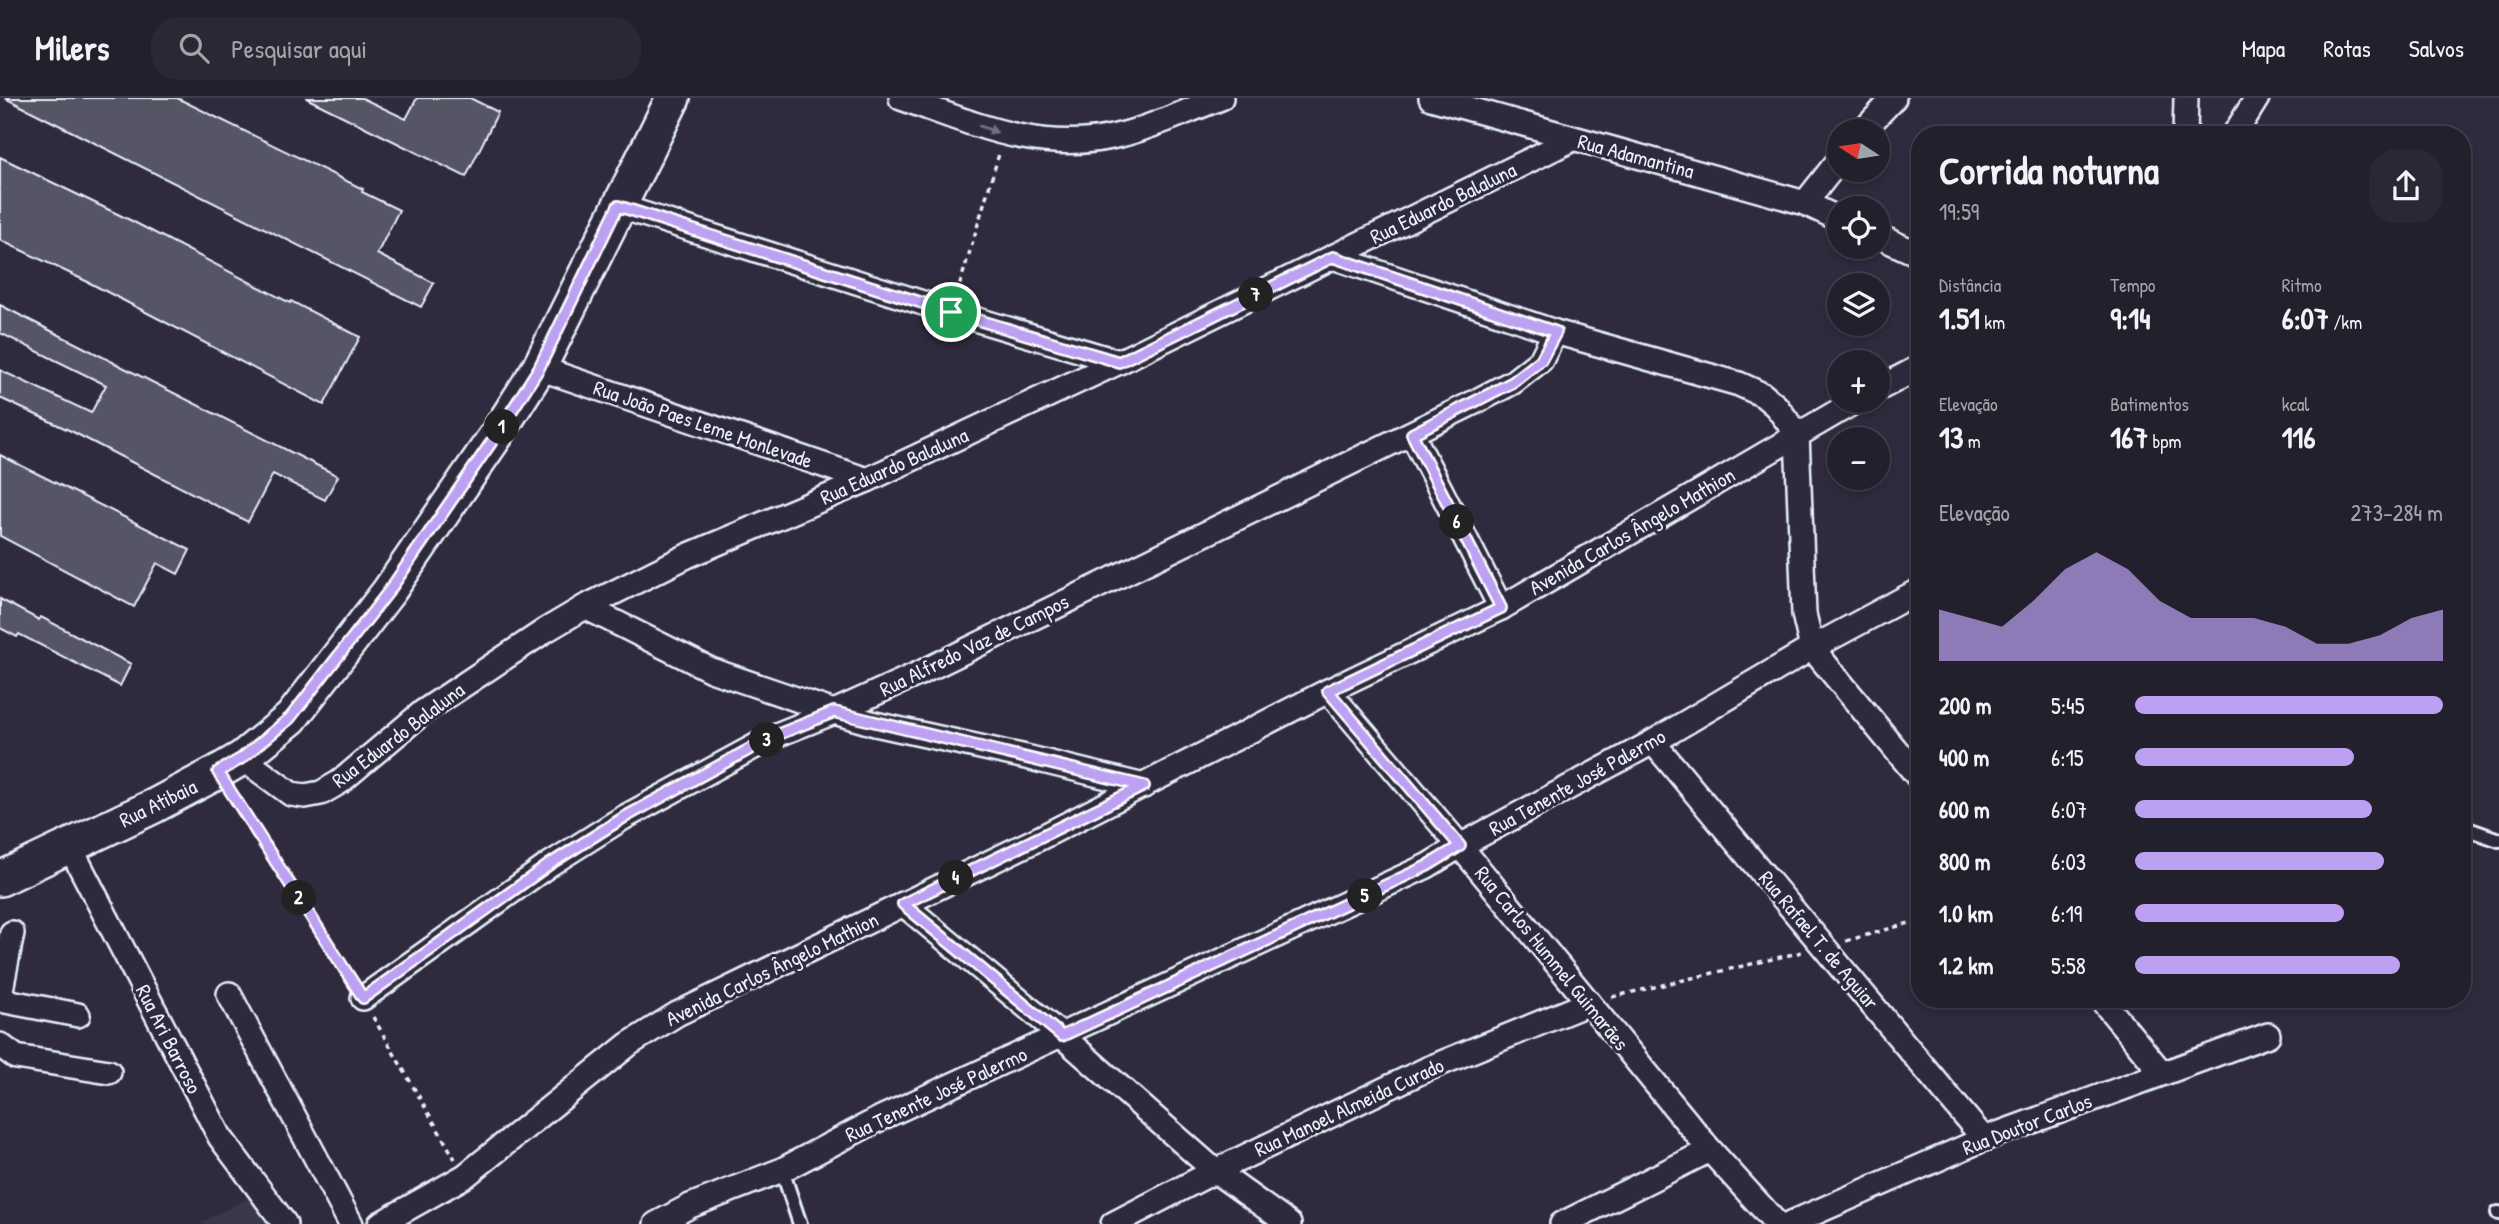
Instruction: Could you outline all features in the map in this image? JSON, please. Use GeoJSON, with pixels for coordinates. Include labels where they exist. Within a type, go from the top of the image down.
{"type":"FeatureCollection","features":[{"type":"Feature","properties":{"kind":"main road","name":"Rua Atibaia"},"geometry":{"type":"LineString","coordinates":[[0,879],[154,806],[230,765],[290,718],[343,653],[428,536],[518,403],[539,368],[673,98]]}},
{"type":"Feature","properties":{"kind":"street"},"geometry":{"type":"LineString","coordinates":[[901,98],[1000,134],[1046,141],[1080,141],[1119,136],[1221,98]]}},
{"type":"Feature","properties":{"kind":"street","name":"Rua Adamantina"},"geometry":{"type":"LineString","coordinates":[[1431,98],[1805,203],[1827,213]]}},
{"type":"Feature","properties":{"kind":"street"},"geometry":{"type":"LineString","coordinates":[[1874,119],[1894,98]]}},
{"type":"Feature","properties":{"kind":"street"},"geometry":{"type":"LineString","coordinates":[[2185,126],[2186,98]]}},
{"type":"Feature","properties":{"kind":"street"},"geometry":{"type":"LineString","coordinates":[[2240,126],[2257,98]]}},
{"type":"Feature","properties":{"kind":"street","name":"Rua Eduardo Balaluna"},"geometry":{"type":"LineString","coordinates":[[230,765],[291,793],[305,796],[321,793],[340,782],[423,712],[585,607],[687,556],[867,480],[1119,362],[1573,139]]}},
{"type":"Feature","properties":{"kind":"street"},"geometry":{"type":"LineString","coordinates":[[1805,203],[1827,175]]}},
{"type":"Feature","properties":{"kind":"street"},"geometry":{"type":"LineString","coordinates":[[618,206],[951,312],[1119,362]]}},
{"type":"Feature","properties":{"kind":"street"},"geometry":{"type":"LineString","coordinates":[[1890,241],[1911,251]]}},
{"type":"Feature","properties":{"kind":"street"},"geometry":{"type":"LineString","coordinates":[[1333,257],[1556,332],[1739,384],[1769,400],[1797,434],[1804,614],[1812,648],[1911,768]]}},
{"type":"Feature","properties":{"kind":"street","name":"Rua Alfredo Vaz de Campos"},"geometry":{"type":"LineString","coordinates":[[363,998],[550,864],[623,818],[774,736],[834,712],[1412,434],[1513,382],[1541,360],[1556,332]]}},
{"type":"Feature","properties":{"kind":"street","name":"Rua João Paes Leme Monlevade"},"geometry":{"type":"LineString","coordinates":[[539,368],[867,480]]}},
{"type":"Feature","properties":{"kind":"street"},"geometry":{"type":"LineString","coordinates":[[1890,383],[1911,372]]}},
{"type":"Feature","properties":{"kind":"street","name":"Avenida Carlos Ângelo Mathion"},"geometry":{"type":"LineString","coordinates":[[380,1224],[465,1176],[629,1044],[677,1014],[1501,608],[1835,413]]}},
{"type":"Feature","properties":{"kind":"street"},"geometry":{"type":"LineString","coordinates":[[1412,434],[1501,608]]}},
{"type":"Feature","properties":{"kind":"street","name":"Rua Tenente José Palermo"},"geometry":{"type":"LineString","coordinates":[[656,1224],[690,1206],[782,1170],[881,1118],[1427,866],[1653,742],[1812,648],[1911,595]]}},
{"type":"Feature","properties":{"kind":"street"},"geometry":{"type":"LineString","coordinates":[[585,607],[711,670],[834,712],[1144,786]]}},
{"type":"Feature","properties":{"kind":"street","name":"Rua Carlos Hummel Guimarães"},"geometry":{"type":"LineString","coordinates":[[1328,691],[1460,846],[1710,1150],[1777,1224]]}},
{"type":"Feature","properties":{"kind":"street","name":"Rua Rafael T. de Aguiar"},"geometry":{"type":"LineString","coordinates":[[1653,742],[1984,1139]]}},
{"type":"Feature","properties":{"kind":"street","name":"Rua Ari Barroso"},"geometry":{"type":"LineString","coordinates":[[69,845],[220,1138],[285,1224]]}},
{"type":"Feature","properties":{"kind":"street"},"geometry":{"type":"LineString","coordinates":[[903,904],[1062,1036],[1215,1171],[1289,1224]]}},
{"type":"Feature","properties":{"kind":"street"},"geometry":{"type":"LineString","coordinates":[[12,933],[1,989],[78,1015]]}},
{"type":"Feature","properties":{"kind":"street"},"geometry":{"type":"LineString","coordinates":[[229,994],[351,1224]]}},
{"type":"Feature","properties":{"kind":"street","name":"Rua Manoel Almeida Curado"},"geometry":{"type":"LineString","coordinates":[[1114,1224],[1215,1171],[1427,1069],[1589,1003]]}},
{"type":"Feature","properties":{"kind":"street"},"geometry":{"type":"LineString","coordinates":[[2108,1008],[2162,1073]]}},
{"type":"Feature","properties":{"kind":"street","name":"Rua Doutor Carlos"},"geometry":{"type":"LineString","coordinates":[[1789,1224],[1984,1139],[2268,1035]]}},
{"type":"Feature","properties":{"kind":"street"},"geometry":{"type":"LineString","coordinates":[[0,1045],[16,1056],[108,1072]]}},
{"type":"Feature","properties":{"kind":"street"},"geometry":{"type":"LineString","coordinates":[[1562,1224],[1710,1150]]}},
{"type":"Feature","properties":{"kind":"lane"},"geometry":{"type":"LineString","coordinates":[[2471,830],[2499,841]]}},
{"type":"Feature","properties":{"kind":"lane"},"geometry":{"type":"LineString","coordinates":[[782,1170],[800,1224]]}},
{"type":"Feature","properties":{"kind":"path"},"geometry":{"type":"LineString","coordinates":[[951,312],[999,154]]}},
{"type":"Feature","properties":{"kind":"path"},"geometry":{"type":"LineString","coordinates":[[230,765],[465,1176]]}},
{"type":"Feature","properties":{"kind":"path"},"geometry":{"type":"LineString","coordinates":[[1589,1003],[1825,947],[1911,923]]}},
{"type":"Feature","properties":{"kind":"shaded area"},"geometry":{"type":"Polygon","coordinates":[[[250,1197],[267,1224],[198,1224],[250,1197]]]}},
{"type":"Feature","properties":{"kind":"building"},"geometry":{"type":"Polygon","coordinates":[[[5,98],[177,98],[363,189],[362,192],[399,210],[377,254],[434,283],[421,307],[5,98]]]}},
{"type":"Feature","properties":{"kind":"building"},"geometry":{"type":"Polygon","coordinates":[[[306,98],[362,98],[406,119],[417,98],[470,98],[498,112],[466,177],[306,98]]]}},
{"type":"Feature","properties":{"kind":"building"},"geometry":{"type":"Polygon","coordinates":[[[0,157],[360,337],[324,405],[88,282],[0,240],[0,157]]]}},
{"type":"Feature","properties":{"kind":"building"},"geometry":{"type":"Polygon","coordinates":[[[0,305],[338,476],[325,500],[273,474],[248,522],[73,432],[0,398],[0,370],[91,413],[106,385],[0,333],[0,305]]]}},
{"type":"Feature","properties":{"kind":"building"},"geometry":{"type":"Polygon","coordinates":[[[0,455],[190,550],[178,574],[157,563],[134,607],[0,536],[0,455]]]}},
{"type":"Feature","properties":{"kind":"building"},"geometry":{"type":"Polygon","coordinates":[[[0,599],[131,664],[120,686],[19,634],[17,637],[0,628],[0,599]]]}},
{"type":"Feature","properties":{"kind":"route"},"geometry":{"type":"LineString","coordinates":[[618,206],[951,312],[1119,362],[1333,257],[1556,332],[1541,360],[1513,382],[1412,434],[1501,608],[1328,691],[1460,846],[1427,866],[1062,1036],[903,904],[1144,786],[875,724],[834,712],[774,736],[623,818],[550,864],[363,998],[218,772],[242,758],[290,718],[389,591],[518,403],[539,368],[618,206]]}}]}
